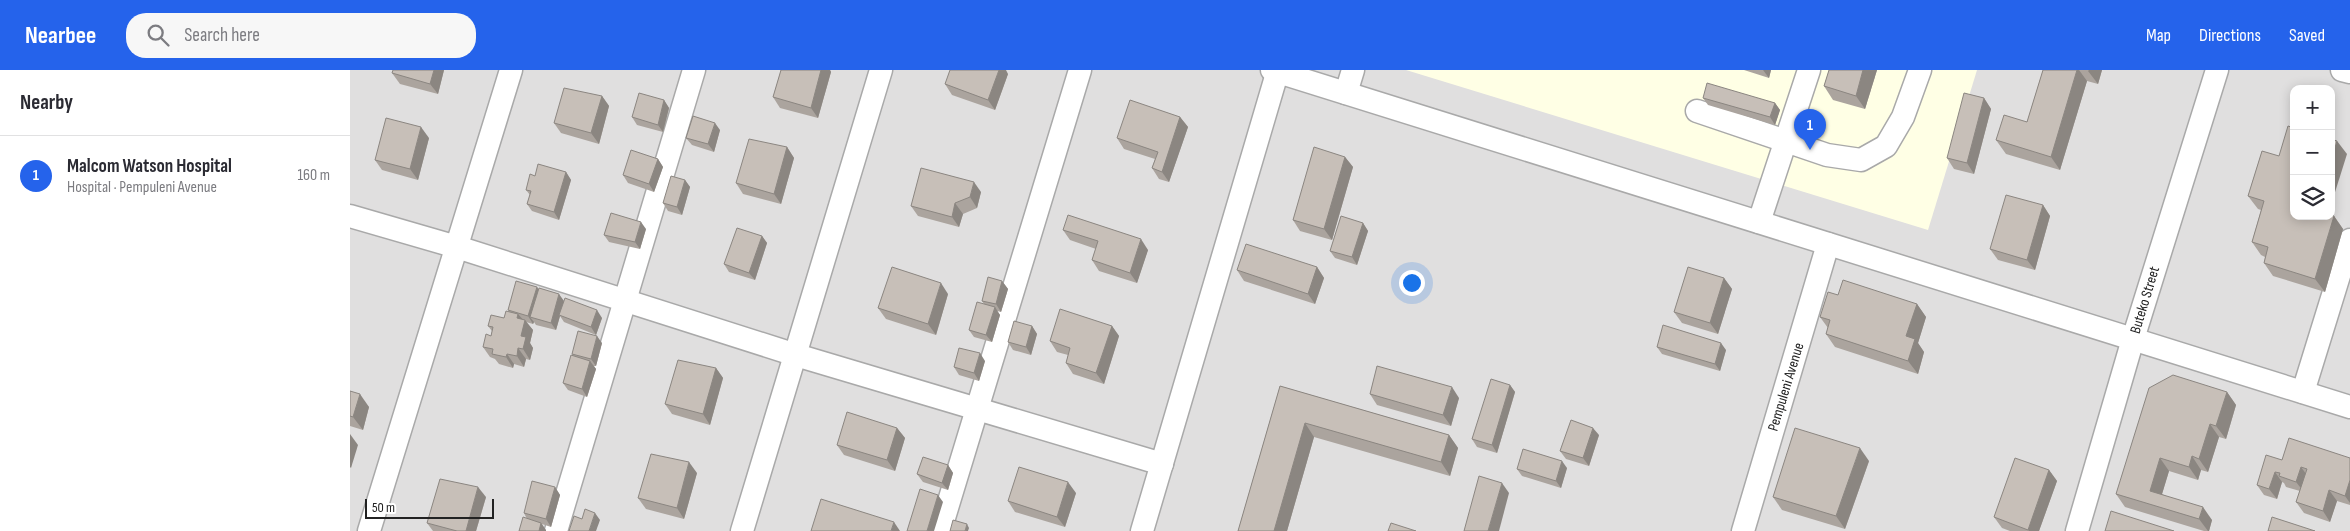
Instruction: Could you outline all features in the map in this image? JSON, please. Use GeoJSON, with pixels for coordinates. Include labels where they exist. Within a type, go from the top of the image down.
{"type":"FeatureCollection","features":[{"type":"Feature","properties":{"kind":"street"},"geometry":{"type":"LineString","coordinates":[[369,531],[511,70]]}},
{"type":"Feature","properties":{"kind":"street"},"geometry":{"type":"LineString","coordinates":[[556,531],[694,70]]}},
{"type":"Feature","properties":{"kind":"street"},"geometry":{"type":"LineString","coordinates":[[742,531],[881,70]]}},
{"type":"Feature","properties":{"kind":"street"},"geometry":{"type":"LineString","coordinates":[[940,531],[983,383],[1080,70]]}},
{"type":"Feature","properties":{"kind":"street"},"geometry":{"type":"LineString","coordinates":[[1142,531],[1276,70],[2350,407]]}},
{"type":"Feature","properties":{"kind":"street"},"geometry":{"type":"LineString","coordinates":[[1346,93],[1352,70]]}},
{"type":"Feature","properties":{"kind":"street"},"geometry":{"type":"LineString","coordinates":[[1760,222],[1809,70]]}},
{"type":"Feature","properties":{"kind":"street"},"geometry":{"type":"LineString","coordinates":[[1697,111],[1827,154],[1861,160],[1886,146],[1903,117],[1920,70]]}},
{"type":"Feature","properties":{"kind":"street","name":"Buteko Street"},"geometry":{"type":"LineString","coordinates":[[2077,531],[2133,339],[2217,70]]}},
{"type":"Feature","properties":{"kind":"street"},"geometry":{"type":"LineString","coordinates":[[2342,70],[2350,72]]}},
{"type":"Feature","properties":{"kind":"street"},"geometry":{"type":"LineString","coordinates":[[350,216],[457,247],[796,355],[1162,464]]}},
{"type":"Feature","properties":{"kind":"street"},"geometry":{"type":"LineString","coordinates":[[2303,392],[2350,240]]}},
{"type":"Feature","properties":{"kind":"street","name":"Pempuleni Avenue"},"geometry":{"type":"LineString","coordinates":[[1743,531],[1828,244]]}},
{"type":"Feature","properties":{"kind":"shaded area"},"geometry":{"type":"Polygon","coordinates":[[[350,70],[2350,70],[2350,531],[350,531],[350,70]]]}},
{"type":"Feature","properties":{"kind":"shaded area"},"geometry":{"type":"Polygon","coordinates":[[[1406,70],[1977,70],[1928,230],[1406,70]]]}},
{"type":"Feature","properties":{"kind":"building"},"geometry":{"type":"Polygon","coordinates":[[[393,70],[434,70],[430,84],[392,73],[393,70]]]}},
{"type":"Feature","properties":{"kind":"building"},"geometry":{"type":"Polygon","coordinates":[[[781,70],[821,70],[811,108],[773,97],[781,70]]]}},
{"type":"Feature","properties":{"kind":"building"},"geometry":{"type":"Polygon","coordinates":[[[950,70],[999,70],[988,100],[945,84],[950,70]]]}},
{"type":"Feature","properties":{"kind":"building"},"geometry":{"type":"Polygon","coordinates":[[[1829,70],[1863,70],[1856,96],[1824,86],[1829,70]]]}},
{"type":"Feature","properties":{"kind":"building"},"geometry":{"type":"Polygon","coordinates":[[[2043,70],[2077,70],[2051,157],[1996,140],[2004,115],[2027,122],[2043,70]]]}},
{"type":"Feature","properties":{"kind":"building"},"geometry":{"type":"Polygon","coordinates":[[[1707,83],[1775,103],[1770,117],[1703,98],[1707,83]]]}},
{"type":"Feature","properties":{"kind":"building"},"geometry":{"type":"Polygon","coordinates":[[[564,88],[602,96],[591,133],[554,123],[564,88]]]}},
{"type":"Feature","properties":{"kind":"building"},"geometry":{"type":"Polygon","coordinates":[[[639,93],[664,100],[658,125],[632,117],[639,93]]]}},
{"type":"Feature","properties":{"kind":"building"},"geometry":{"type":"Polygon","coordinates":[[[1964,93],[1984,98],[1967,163],[1947,158],[1964,93]]]}},
{"type":"Feature","properties":{"kind":"building"},"geometry":{"type":"Polygon","coordinates":[[[1130,100],[1180,117],[1162,172],[1152,168],[1158,152],[1117,138],[1130,100]]]}},
{"type":"Feature","properties":{"kind":"building"},"geometry":{"type":"Polygon","coordinates":[[[693,116],[715,123],[708,144],[686,138],[693,116]]]}},
{"type":"Feature","properties":{"kind":"building"},"geometry":{"type":"Polygon","coordinates":[[[386,118],[421,127],[410,169],[375,160],[386,118]]]}},
{"type":"Feature","properties":{"kind":"building"},"geometry":{"type":"Polygon","coordinates":[[[2288,126],[2290,127],[2290,220],[2333,220],[2315,279],[2264,263],[2268,247],[2252,242],[2264,201],[2248,196],[2262,151],[2279,156],[2288,126]]]}},
{"type":"Feature","properties":{"kind":"building"},"geometry":{"type":"Polygon","coordinates":[[[749,139],[787,147],[774,194],[736,183],[749,139]]]}},
{"type":"Feature","properties":{"kind":"building"},"geometry":{"type":"Polygon","coordinates":[[[1314,147],[1345,157],[1324,229],[1293,220],[1314,147]]]}},
{"type":"Feature","properties":{"kind":"building"},"geometry":{"type":"Polygon","coordinates":[[[631,150],[658,159],[649,184],[623,175],[631,150]]]}},
{"type":"Feature","properties":{"kind":"building"},"geometry":{"type":"Polygon","coordinates":[[[538,164],[566,172],[554,212],[527,204],[531,191],[526,190],[530,174],[535,176],[538,164]]]}},
{"type":"Feature","properties":{"kind":"building"},"geometry":{"type":"Polygon","coordinates":[[[921,168],[974,182],[970,197],[955,203],[952,217],[911,206],[921,168]]]}},
{"type":"Feature","properties":{"kind":"building"},"geometry":{"type":"Polygon","coordinates":[[[671,176],[685,180],[677,207],[663,203],[671,176]]]}},
{"type":"Feature","properties":{"kind":"building"},"geometry":{"type":"Polygon","coordinates":[[[2006,195],[2043,205],[2027,260],[1990,249],[2006,195]]]}},
{"type":"Feature","properties":{"kind":"building"},"geometry":{"type":"Polygon","coordinates":[[[611,213],[641,222],[635,242],[604,235],[611,213]]]}},
{"type":"Feature","properties":{"kind":"building"},"geometry":{"type":"Polygon","coordinates":[[[1068,215],[1141,239],[1130,273],[1092,260],[1098,241],[1063,230],[1068,215]]]}},
{"type":"Feature","properties":{"kind":"building"},"geometry":{"type":"Polygon","coordinates":[[[1341,216],[1363,223],[1352,257],[1330,251],[1341,216]]]}},
{"type":"Feature","properties":{"kind":"building"},"geometry":{"type":"Polygon","coordinates":[[[737,228],[762,236],[749,273],[724,264],[737,228]]]}},
{"type":"Feature","properties":{"kind":"building"},"geometry":{"type":"Polygon","coordinates":[[[1246,244],[1317,267],[1308,294],[1237,270],[1246,244]]]}},
{"type":"Feature","properties":{"kind":"building"},"geometry":{"type":"Polygon","coordinates":[[[892,267],[941,283],[928,324],[878,308],[892,267]]]}},
{"type":"Feature","properties":{"kind":"building"},"geometry":{"type":"Polygon","coordinates":[[[1688,267],[1724,278],[1710,323],[1674,312],[1688,267]]]}},
{"type":"Feature","properties":{"kind":"building"},"geometry":{"type":"Polygon","coordinates":[[[988,277],[1002,281],[996,304],[982,301],[988,277]]]}},
{"type":"Feature","properties":{"kind":"building"},"geometry":{"type":"Polygon","coordinates":[[[1843,280],[1917,304],[1906,336],[1915,339],[1908,361],[1826,334],[1830,320],[1820,317],[1828,292],[1838,295],[1843,280]]]}},
{"type":"Feature","properties":{"kind":"building"},"geometry":{"type":"Polygon","coordinates":[[[516,281],[537,287],[528,316],[508,310],[516,281]]]}},
{"type":"Feature","properties":{"kind":"building"},"geometry":{"type":"Polygon","coordinates":[[[539,288],[559,294],[551,323],[530,317],[539,288]]]}},
{"type":"Feature","properties":{"kind":"building"},"geometry":{"type":"Polygon","coordinates":[[[565,298],[597,310],[591,327],[559,315],[565,298]]]}},
{"type":"Feature","properties":{"kind":"building"},"geometry":{"type":"Polygon","coordinates":[[[977,302],[995,307],[986,335],[969,330],[977,302]]]}},
{"type":"Feature","properties":{"kind":"building"},"geometry":{"type":"Polygon","coordinates":[[[1060,309],[1112,326],[1096,373],[1066,363],[1070,348],[1050,341],[1060,309]]]}},
{"type":"Feature","properties":{"kind":"building"},"geometry":{"type":"Polygon","coordinates":[[[506,311],[518,314],[517,318],[525,320],[521,336],[526,337],[523,349],[518,348],[517,356],[507,354],[506,357],[492,354],[493,349],[483,347],[486,334],[491,336],[493,327],[488,326],[491,315],[504,318],[506,311]]]}},
{"type":"Feature","properties":{"kind":"building"},"geometry":{"type":"Polygon","coordinates":[[[1014,321],[1032,326],[1026,347],[1008,342],[1014,321]]]}},
{"type":"Feature","properties":{"kind":"building"},"geometry":{"type":"Polygon","coordinates":[[[1663,325],[1721,343],[1715,364],[1657,347],[1663,325]]]}},
{"type":"Feature","properties":{"kind":"building"},"geometry":{"type":"Polygon","coordinates":[[[578,331],[597,336],[591,359],[572,354],[578,331]]]}},
{"type":"Feature","properties":{"kind":"building"},"geometry":{"type":"Polygon","coordinates":[[[959,348],[980,353],[974,373],[954,367],[959,348]]]}},
{"type":"Feature","properties":{"kind":"building"},"geometry":{"type":"Polygon","coordinates":[[[571,355],[590,361],[582,389],[563,383],[571,355]]]}},
{"type":"Feature","properties":{"kind":"building"},"geometry":{"type":"Polygon","coordinates":[[[678,360],[716,368],[703,414],[665,404],[678,360]]]}},
{"type":"Feature","properties":{"kind":"building"},"geometry":{"type":"Polygon","coordinates":[[[1377,366],[1452,387],[1443,415],[1370,394],[1377,366]]]}},
{"type":"Feature","properties":{"kind":"building"},"geometry":{"type":"Polygon","coordinates":[[[2173,375],[2227,392],[2216,426],[2210,424],[2199,459],[2192,456],[2189,467],[2160,458],[2150,491],[2203,507],[2199,519],[2116,494],[2149,388],[2173,375]]]}},
{"type":"Feature","properties":{"kind":"building"},"geometry":{"type":"Polygon","coordinates":[[[1491,379],[1510,385],[1492,445],[1472,439],[1491,379]]]}},
{"type":"Feature","properties":{"kind":"building"},"geometry":{"type":"Polygon","coordinates":[[[1280,386],[1449,435],[1441,462],[1305,423],[1274,531],[1238,531],[1280,386]]]}},
{"type":"Feature","properties":{"kind":"building"},"geometry":{"type":"Polygon","coordinates":[[[350,391],[360,394],[353,417],[350,416],[350,391]]]}},
{"type":"Feature","properties":{"kind":"building"},"geometry":{"type":"Polygon","coordinates":[[[847,412],[897,428],[887,460],[837,445],[847,412]]]}},
{"type":"Feature","properties":{"kind":"building"},"geometry":{"type":"Polygon","coordinates":[[[1571,420],[1593,428],[1583,458],[1560,451],[1571,420]]]}},
{"type":"Feature","properties":{"kind":"building"},"geometry":{"type":"Polygon","coordinates":[[[1795,428],[1860,448],[1836,516],[1773,497],[1795,428]]]}},
{"type":"Feature","properties":{"kind":"building"},"geometry":{"type":"Polygon","coordinates":[[[2289,438],[2350,458],[2350,480],[2345,496],[2329,490],[2323,511],[2296,502],[2307,469],[2301,467],[2296,482],[2279,476],[2280,473],[2275,472],[2269,489],[2257,485],[2266,455],[2282,460],[2289,438]]]}},
{"type":"Feature","properties":{"kind":"building"},"geometry":{"type":"Polygon","coordinates":[[[1523,449],[1562,461],[1556,481],[1517,469],[1523,449]]]}},
{"type":"Feature","properties":{"kind":"building"},"geometry":{"type":"Polygon","coordinates":[[[651,454],[689,462],[677,508],[638,498],[651,454]]]}},
{"type":"Feature","properties":{"kind":"building"},"geometry":{"type":"Polygon","coordinates":[[[923,457],[948,465],[942,483],[917,474],[923,457]]]}},
{"type":"Feature","properties":{"kind":"building"},"geometry":{"type":"Polygon","coordinates":[[[2015,458],[2049,470],[2028,530],[1994,517],[2015,458]]]}},
{"type":"Feature","properties":{"kind":"building"},"geometry":{"type":"Polygon","coordinates":[[[1019,467],[1068,482],[1057,517],[1008,501],[1019,467]]]}},
{"type":"Feature","properties":{"kind":"building"},"geometry":{"type":"Polygon","coordinates":[[[1479,476],[1502,483],[1488,531],[1464,531],[1479,476]]]}},
{"type":"Feature","properties":{"kind":"building"},"geometry":{"type":"Polygon","coordinates":[[[440,479],[478,487],[466,531],[457,531],[427,523],[440,479]]]}},
{"type":"Feature","properties":{"kind":"building"},"geometry":{"type":"Polygon","coordinates":[[[532,481],[555,487],[546,519],[524,513],[532,481]]]}},
{"type":"Feature","properties":{"kind":"building"},"geometry":{"type":"Polygon","coordinates":[[[920,489],[938,495],[927,531],[907,531],[920,489]]]}},
{"type":"Feature","properties":{"kind":"building"},"geometry":{"type":"Polygon","coordinates":[[[821,499],[894,522],[891,531],[811,531],[821,499]]]}},
{"type":"Feature","properties":{"kind":"building"},"geometry":{"type":"Polygon","coordinates":[[[585,509],[595,513],[589,531],[569,531],[574,516],[582,519],[585,509]]]}},
{"type":"Feature","properties":{"kind":"building"},"geometry":{"type":"Polygon","coordinates":[[[2111,511],[2174,531],[2105,531],[2111,511]]]}},
{"type":"Feature","properties":{"kind":"building"},"geometry":{"type":"Polygon","coordinates":[[[523,517],[541,523],[539,531],[519,531],[523,517]]]}},
{"type":"Feature","properties":{"kind":"building"},"geometry":{"type":"Polygon","coordinates":[[[2272,517],[2315,531],[2268,531],[2272,517]]]}},
{"type":"Feature","properties":{"kind":"building"},"geometry":{"type":"Polygon","coordinates":[[[953,520],[967,524],[965,531],[950,531],[953,520]]]}},
{"type":"Feature","properties":{"kind":"building"},"geometry":{"type":"Polygon","coordinates":[[[1391,523],[1416,531],[1388,531],[1391,523]]]}},
{"type":"Feature","properties":{"kind":"place","name":"Malcom Watson Hospital"},"geometry":{"type":"Point","coordinates":[1810,150]}}]}
